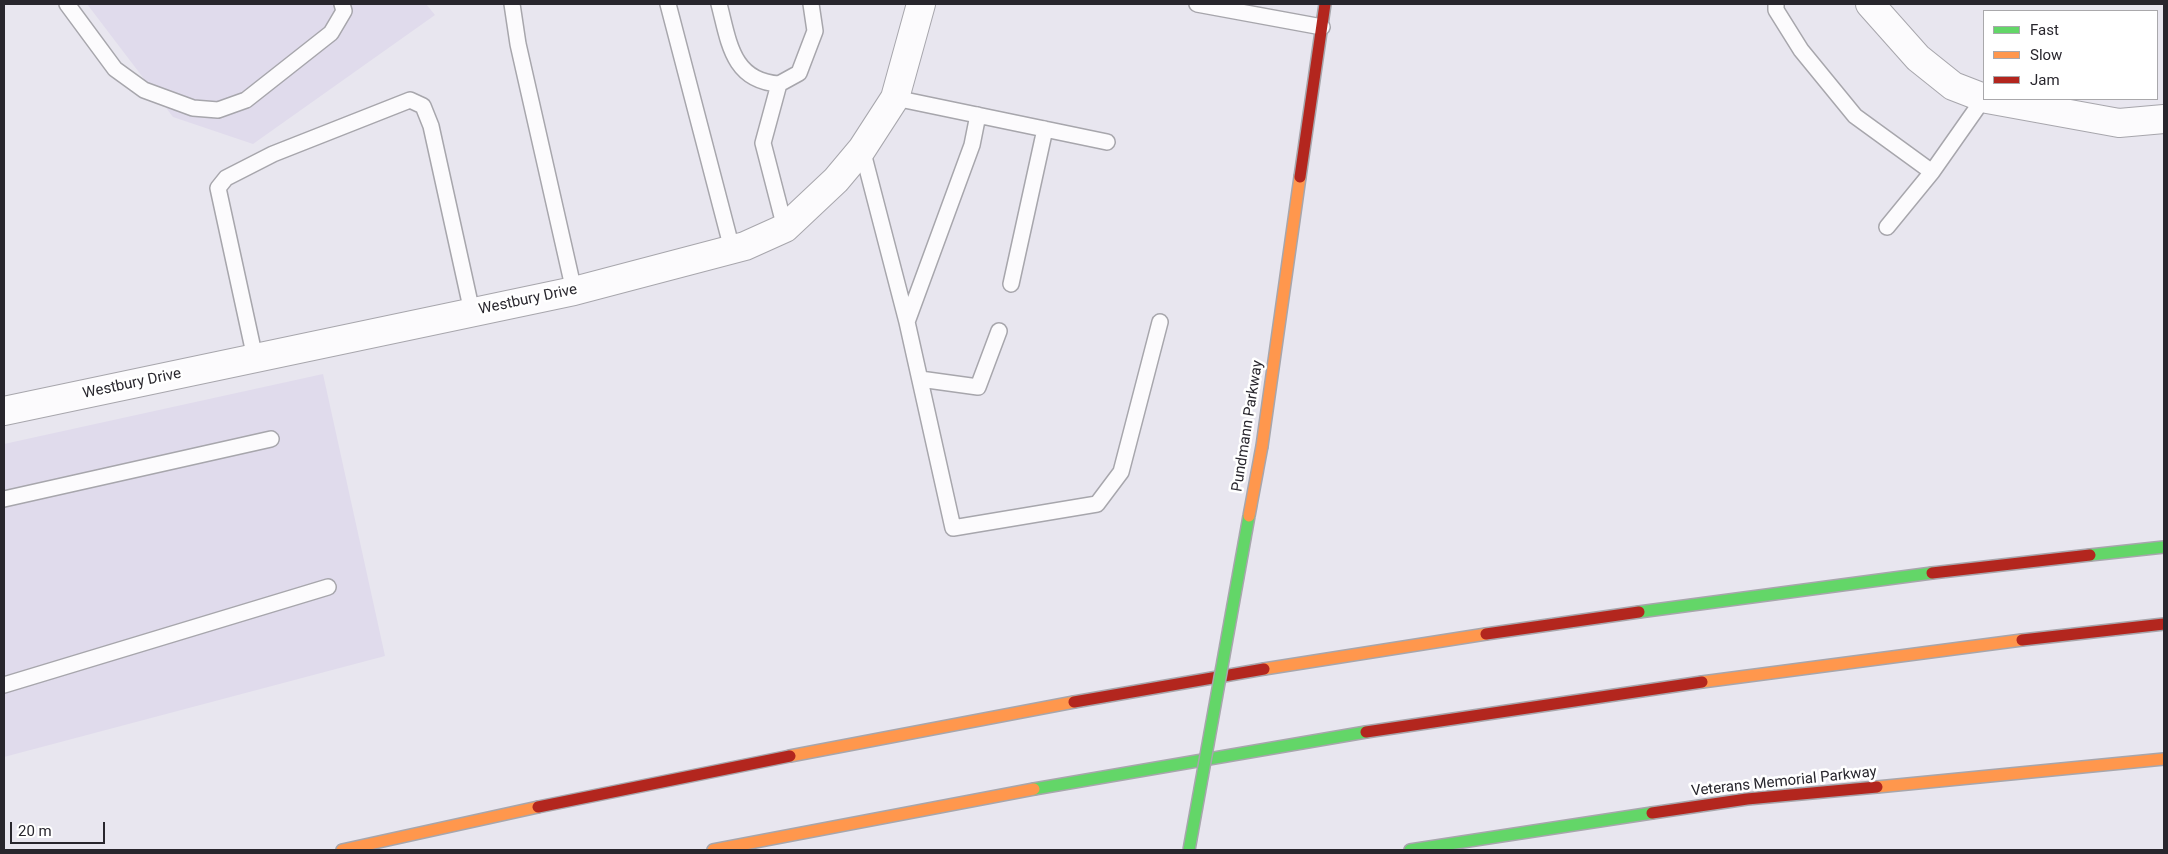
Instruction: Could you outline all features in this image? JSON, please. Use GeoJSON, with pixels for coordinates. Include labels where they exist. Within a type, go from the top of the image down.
{"type":"FeatureCollection","features":[{"type":"Feature","properties":{"kind":"main road","name":"Pundmann Parkway"},"geometry":{"type":"LineString","coordinates":[[1189,850],[1262,446],[1325,4]]}},
{"type":"Feature","properties":{"kind":"main road"},"geometry":{"type":"LineString","coordinates":[[342,850],[566,801],[832,747],[1306,663],[1566,623],[1819,588],[2164,547]]}},
{"type":"Feature","properties":{"kind":"main road"},"geometry":{"type":"LineString","coordinates":[[713,850],[1079,780],[1572,700],[2164,624]]}},
{"type":"Feature","properties":{"kind":"main road","name":"Veterans Memorial Parkway"},"geometry":{"type":"LineString","coordinates":[[1410,850],[1747,798],[2164,759]]}},
{"type":"Feature","properties":{"kind":"street","name":"Westbury Drive"},"geometry":{"type":"LineString","coordinates":[[4,411],[574,291],[745,246],[785,228],[836,180],[862,149],[895,98],[921,4]]}},
{"type":"Feature","properties":{"kind":"street"},"geometry":{"type":"LineString","coordinates":[[1870,4],[1918,58],[1953,86],[1983,97]]}},
{"type":"Feature","properties":{"kind":"street"},"geometry":{"type":"LineString","coordinates":[[1995,100],[2119,124],[2164,119]]}},
{"type":"Feature","properties":{"kind":"lane"},"geometry":{"type":"LineString","coordinates":[[67,4],[115,69],[144,90],[193,108],[218,110],[246,100],[331,34],[344,11],[342,4]]}},
{"type":"Feature","properties":{"kind":"lane"},"geometry":{"type":"LineString","coordinates":[[512,4],[518,44],[574,291]]}},
{"type":"Feature","properties":{"kind":"lane"},"geometry":{"type":"LineString","coordinates":[[668,4],[732,249]]}},
{"type":"Feature","properties":{"kind":"lane"},"geometry":{"type":"LineString","coordinates":[[719,4],[730,48],[737,62],[745,71],[758,80],[779,84],[799,73],[815,31],[812,4]]}},
{"type":"Feature","properties":{"kind":"lane"},"geometry":{"type":"LineString","coordinates":[[1197,4],[1322,27]]}},
{"type":"Feature","properties":{"kind":"lane"},"geometry":{"type":"LineString","coordinates":[[1776,4],[1776,10],[1800,50],[1855,116],[1932,172]]}},
{"type":"Feature","properties":{"kind":"lane"},"geometry":{"type":"LineString","coordinates":[[779,84],[763,143],[785,228]]}},
{"type":"Feature","properties":{"kind":"lane"},"geometry":{"type":"LineString","coordinates":[[895,98],[1107,142]]}},
{"type":"Feature","properties":{"kind":"lane"},"geometry":{"type":"LineString","coordinates":[[255,358],[218,188],[226,178],[273,154],[410,100],[423,106],[431,126],[472,312]]}},
{"type":"Feature","properties":{"kind":"lane"},"geometry":{"type":"LineString","coordinates":[[1887,227],[1932,172],[1984,100]]}},
{"type":"Feature","properties":{"kind":"lane"},"geometry":{"type":"LineString","coordinates":[[907,322],[972,145],[978,115]]}},
{"type":"Feature","properties":{"kind":"lane"},"geometry":{"type":"LineString","coordinates":[[1011,284],[1045,129]]}},
{"type":"Feature","properties":{"kind":"lane"},"geometry":{"type":"LineString","coordinates":[[862,149],[907,322],[953,528],[1097,504],[1121,472],[1160,322]]}},
{"type":"Feature","properties":{"kind":"lane"},"geometry":{"type":"LineString","coordinates":[[920,379],[978,386],[999,331]]}},
{"type":"Feature","properties":{"kind":"lane"},"geometry":{"type":"LineString","coordinates":[[4,499],[271,439]]}},
{"type":"Feature","properties":{"kind":"lane"},"geometry":{"type":"LineString","coordinates":[[4,685],[328,587]]}},
{"type":"Feature","properties":{"kind":"shaded area"},"geometry":{"type":"Polygon","coordinates":[[[87,4],[426,4],[435,15],[253,144],[173,117],[87,4]]]}},
{"type":"Feature","properties":{"kind":"shaded area"},"geometry":{"type":"Polygon","coordinates":[[[323,374],[385,656],[4,757],[4,444],[323,374]]]}},
{"type":"Feature","properties":{"kind":"traffic: fast"},"geometry":{"type":"LineString","coordinates":[[1189,850],[1249,516]]}},
{"type":"Feature","properties":{"kind":"traffic: fast"},"geometry":{"type":"LineString","coordinates":[[2090,555],[2164,547]]}},
{"type":"Feature","properties":{"kind":"traffic: fast"},"geometry":{"type":"LineString","coordinates":[[1639,612],[1932,573]]}},
{"type":"Feature","properties":{"kind":"traffic: fast"},"geometry":{"type":"LineString","coordinates":[[1034,789],[1366,732]]}},
{"type":"Feature","properties":{"kind":"traffic: fast"},"geometry":{"type":"LineString","coordinates":[[1410,850],[1652,813]]}},
{"type":"Feature","properties":{"kind":"traffic: slow"},"geometry":{"type":"LineString","coordinates":[[1262,446],[1300,177]]}},
{"type":"Feature","properties":{"kind":"traffic: slow"},"geometry":{"type":"LineString","coordinates":[[1249,516],[1262,446]]}},
{"type":"Feature","properties":{"kind":"traffic: slow"},"geometry":{"type":"LineString","coordinates":[[1264,669],[1486,634]]}},
{"type":"Feature","properties":{"kind":"traffic: slow"},"geometry":{"type":"LineString","coordinates":[[1702,682],[2022,640]]}},
{"type":"Feature","properties":{"kind":"traffic: slow"},"geometry":{"type":"LineString","coordinates":[[790,756],[1074,702]]}},
{"type":"Feature","properties":{"kind":"traffic: slow"},"geometry":{"type":"LineString","coordinates":[[1877,787],[2164,759]]}},
{"type":"Feature","properties":{"kind":"traffic: slow"},"geometry":{"type":"LineString","coordinates":[[713,850],[1034,789]]}},
{"type":"Feature","properties":{"kind":"traffic: slow"},"geometry":{"type":"LineString","coordinates":[[342,850],[538,807]]}},
{"type":"Feature","properties":{"kind":"traffic: jam"},"geometry":{"type":"LineString","coordinates":[[1300,177],[1325,4]]}},
{"type":"Feature","properties":{"kind":"traffic: jam"},"geometry":{"type":"LineString","coordinates":[[1932,573],[2090,555]]}},
{"type":"Feature","properties":{"kind":"traffic: jam"},"geometry":{"type":"LineString","coordinates":[[1486,634],[1639,612]]}},
{"type":"Feature","properties":{"kind":"traffic: jam"},"geometry":{"type":"LineString","coordinates":[[2022,640],[2164,624]]}},
{"type":"Feature","properties":{"kind":"traffic: jam"},"geometry":{"type":"LineString","coordinates":[[1074,702],[1264,669]]}},
{"type":"Feature","properties":{"kind":"traffic: jam"},"geometry":{"type":"LineString","coordinates":[[1366,732],[1702,682]]}},
{"type":"Feature","properties":{"kind":"traffic: jam"},"geometry":{"type":"LineString","coordinates":[[538,807],[790,756]]}},
{"type":"Feature","properties":{"kind":"traffic: jam"},"geometry":{"type":"LineString","coordinates":[[1652,813],[1747,799],[1877,787]]}}]}
